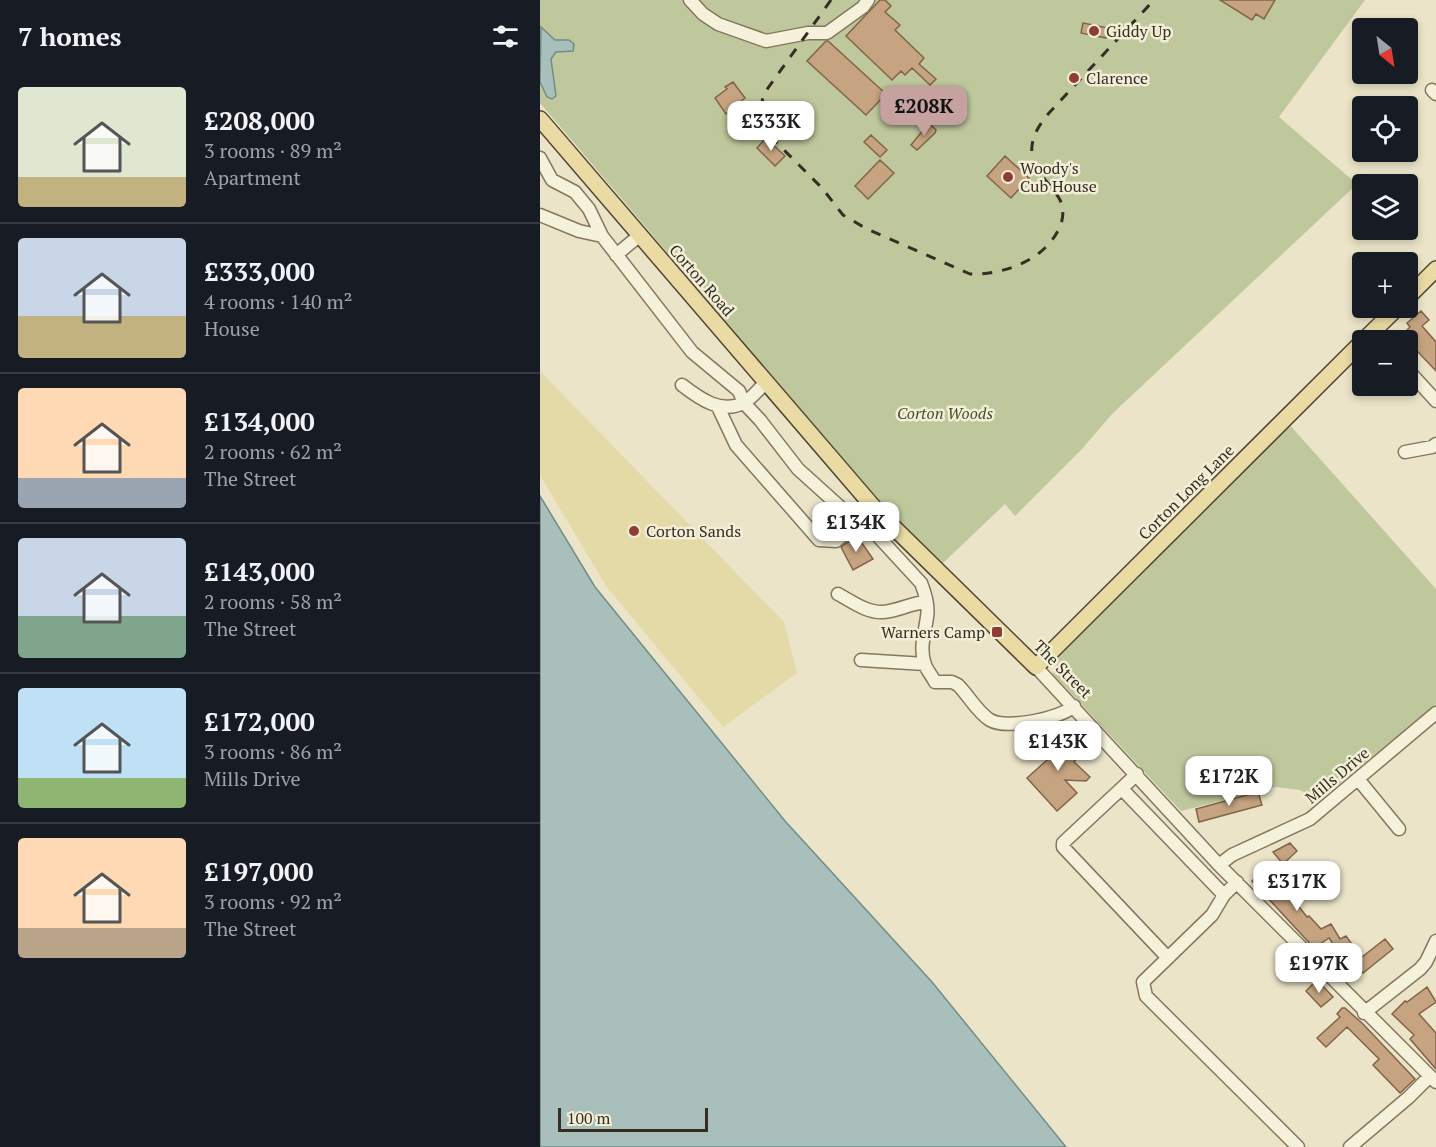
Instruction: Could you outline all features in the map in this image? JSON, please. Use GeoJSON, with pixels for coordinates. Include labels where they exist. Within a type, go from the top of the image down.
{"type":"FeatureCollection","features":[{"type":"Feature","properties":{"kind":"main road","name":"Corton Road"},"geometry":{"type":"LineString","coordinates":[[540,119],[837,465]]}},
{"type":"Feature","properties":{"kind":"main road"},"geometry":{"type":"LineString","coordinates":[[1418,287],[1436,269]]}},
{"type":"Feature","properties":{"kind":"main road","name":"Corton Long Lane"},"geometry":{"type":"LineString","coordinates":[[1378,330],[1388,318]]}},
{"type":"Feature","properties":{"kind":"main road","name":"Corton Long Lane"},"geometry":{"type":"LineString","coordinates":[[1036,667],[1352,357]]}},
{"type":"Feature","properties":{"kind":"main road","name":"The Street"},"geometry":{"type":"LineString","coordinates":[[837,465],[876,510],[1036,667]]}},
{"type":"Feature","properties":{"kind":"street"},"geometry":{"type":"LineString","coordinates":[[690,0],[703,14],[718,24],[766,41],[808,33],[827,33],[863,7],[868,0]]}},
{"type":"Feature","properties":{"kind":"street"},"geometry":{"type":"LineString","coordinates":[[540,158],[552,180],[574,192],[589,209],[602,236],[692,352],[739,391],[744,403],[798,469],[858,523],[874,532],[921,583],[927,617],[922,639],[925,664],[935,682],[952,682],[958,685],[989,719],[998,724],[1010,725],[1066,713],[1074,706]]}},
{"type":"Feature","properties":{"kind":"street"},"geometry":{"type":"LineString","coordinates":[[540,215],[579,231],[602,236]]}},
{"type":"Feature","properties":{"kind":"street"},"geometry":{"type":"LineString","coordinates":[[616,255],[640,235]]}},
{"type":"Feature","properties":{"kind":"street"},"geometry":{"type":"LineString","coordinates":[[1418,381],[1436,401]]}},
{"type":"Feature","properties":{"kind":"street"},"geometry":{"type":"LineString","coordinates":[[682,385],[696,396],[718,407],[744,403],[766,382]]}},
{"type":"Feature","properties":{"kind":"street"},"geometry":{"type":"LineString","coordinates":[[718,407],[736,445],[819,540],[836,541],[858,523]]}},
{"type":"Feature","properties":{"kind":"street"},"geometry":{"type":"LineString","coordinates":[[1405,452],[1432,447],[1436,444]]}},
{"type":"Feature","properties":{"kind":"street"},"geometry":{"type":"LineString","coordinates":[[838,594],[867,609],[883,612],[926,602]]}},
{"type":"Feature","properties":{"kind":"street"},"geometry":{"type":"LineString","coordinates":[[861,660],[871,658],[925,664]]}},
{"type":"Feature","properties":{"kind":"street","name":"The Street"},"geometry":{"type":"LineString","coordinates":[[1036,667],[1219,865],[1433,1079]]}},
{"type":"Feature","properties":{"kind":"street","name":"Mills Drive"},"geometry":{"type":"LineString","coordinates":[[1219,865],[1232,855],[1310,819],[1436,713]]}},
{"type":"Feature","properties":{"kind":"street"},"geometry":{"type":"LineString","coordinates":[[1137,774],[1122,789],[1113,794],[1063,843],[1062,847],[1168,958]]}},
{"type":"Feature","properties":{"kind":"street"},"geometry":{"type":"LineString","coordinates":[[1358,779],[1399,829]]}},
{"type":"Feature","properties":{"kind":"street"},"geometry":{"type":"LineString","coordinates":[[1122,789],[1224,895]]}},
{"type":"Feature","properties":{"kind":"street"},"geometry":{"type":"LineString","coordinates":[[1237,882],[1224,895],[1212,915],[1143,982],[1146,996],[1298,1147]]}},
{"type":"Feature","properties":{"kind":"street"},"geometry":{"type":"LineString","coordinates":[[1364,1012],[1420,969],[1436,941]]}},
{"type":"Feature","properties":{"kind":"street"},"geometry":{"type":"LineString","coordinates":[[1350,1147],[1433,1079]]}},
{"type":"Feature","properties":{"kind":"green space","name":"Corton Woods"},"geometry":{"type":"Polygon","coordinates":[[[540,0],[1365,0],[1279,117],[1352,180],[1352,189],[1112,414],[1082,449],[1015,516],[1005,504],[942,564],[882,504],[540,103],[540,0]]]}},
{"type":"Feature","properties":{"kind":"green space"},"geometry":{"type":"Polygon","coordinates":[[[1288,423],[1436,589],[1436,705],[1319,800],[1300,790],[1276,787],[1181,811],[1053,674],[1058,657],[1288,423]]]}},
{"type":"Feature","properties":{"kind":"sand","name":"Corton Sands"},"geometry":{"type":"Polygon","coordinates":[[[540,371],[784,622],[797,673],[723,727],[606,586],[540,475],[540,371]]]}},
{"type":"Feature","properties":{"kind":"water"},"geometry":{"type":"Polygon","coordinates":[[[541,27],[555,40],[569,40],[574,44],[573,51],[556,52],[551,59],[556,96],[552,99],[547,97],[540,82],[541,27]]]}},
{"type":"Feature","properties":{"kind":"water"},"geometry":{"type":"Polygon","coordinates":[[[540,496],[595,587],[785,821],[932,982],[1066,1147],[540,1147],[540,496]]]}},
{"type":"Feature","properties":{"kind":"building"},"geometry":{"type":"Polygon","coordinates":[[[880,0],[885,0],[891,6],[885,12],[900,25],[895,30],[924,58],[919,64],[936,79],[930,85],[912,68],[905,75],[901,71],[892,80],[846,36],[880,0]]]}},
{"type":"Feature","properties":{"kind":"building"},"geometry":{"type":"Polygon","coordinates":[[[1220,0],[1275,0],[1264,19],[1256,14],[1252,20],[1220,0]]]}},
{"type":"Feature","properties":{"kind":"building","name":"Giddy Up"},"geometry":{"type":"Polygon","coordinates":[[[1083,23],[1108,28],[1106,38],[1081,33],[1083,23]]]}},
{"type":"Feature","properties":{"kind":"building"},"geometry":{"type":"Polygon","coordinates":[[[826,41],[886,94],[866,115],[807,61],[826,41]]]}},
{"type":"Feature","properties":{"kind":"building"},"geometry":{"type":"Polygon","coordinates":[[[733,82],[745,98],[726,114],[715,98],[733,82]]]}},
{"type":"Feature","properties":{"kind":"building"},"geometry":{"type":"Polygon","coordinates":[[[929,123],[936,130],[935,133],[917,150],[911,145],[929,123]]]}},
{"type":"Feature","properties":{"kind":"building"},"geometry":{"type":"Polygon","coordinates":[[[871,135],[887,150],[880,157],[864,142],[871,135]]]}},
{"type":"Feature","properties":{"kind":"building"},"geometry":{"type":"Polygon","coordinates":[[[766,138],[785,156],[775,166],[757,148],[766,138]]]}},
{"type":"Feature","properties":{"kind":"building","name":"Woody's Cub House"},"geometry":{"type":"Polygon","coordinates":[[[1005,156],[1029,178],[1011,198],[987,176],[1005,156]]]}},
{"type":"Feature","properties":{"kind":"building"},"geometry":{"type":"Polygon","coordinates":[[[880,160],[894,173],[868,199],[855,186],[880,160]]]}},
{"type":"Feature","properties":{"kind":"building"},"geometry":{"type":"Polygon","coordinates":[[[1421,311],[1429,320],[1422,326],[1436,342],[1436,371],[1418,352],[1418,330],[1407,330],[1410,327],[1407,323],[1413,318],[1418,318],[1421,311]]]}},
{"type":"Feature","properties":{"kind":"building"},"geometry":{"type":"Polygon","coordinates":[[[857,536],[873,559],[853,570],[841,547],[857,536]]]}},
{"type":"Feature","properties":{"kind":"building"},"geometry":{"type":"Polygon","coordinates":[[[1063,732],[1081,752],[1074,762],[1090,777],[1086,781],[1065,780],[1077,793],[1057,811],[1027,778],[1047,760],[1041,752],[1063,732]]]}},
{"type":"Feature","properties":{"kind":"building"},"geometry":{"type":"Polygon","coordinates":[[[1258,792],[1262,805],[1199,822],[1196,809],[1258,792]]]}},
{"type":"Feature","properties":{"kind":"building"},"geometry":{"type":"Polygon","coordinates":[[[1290,843],[1297,851],[1283,864],[1273,852],[1290,843]]]}},
{"type":"Feature","properties":{"kind":"building"},"geometry":{"type":"Polygon","coordinates":[[[1266,868],[1280,885],[1290,877],[1298,887],[1289,894],[1307,917],[1309,916],[1321,929],[1331,924],[1340,939],[1346,936],[1352,944],[1339,953],[1329,938],[1314,948],[1252,881],[1266,868]]]}},
{"type":"Feature","properties":{"kind":"building"},"geometry":{"type":"Polygon","coordinates":[[[1385,939],[1393,949],[1363,973],[1361,971],[1358,974],[1352,965],[1385,939]]]}},
{"type":"Feature","properties":{"kind":"building"},"geometry":{"type":"Polygon","coordinates":[[[1317,980],[1333,997],[1321,1007],[1306,991],[1317,980]]]}},
{"type":"Feature","properties":{"kind":"building"},"geometry":{"type":"Polygon","coordinates":[[[1427,987],[1436,1002],[1419,1014],[1436,1033],[1436,1069],[1410,1039],[1414,1035],[1392,1014],[1405,1001],[1407,1002],[1427,987]]]}},
{"type":"Feature","properties":{"kind":"building"},"geometry":{"type":"Polygon","coordinates":[[[1345,1008],[1363,1024],[1415,1079],[1400,1093],[1373,1065],[1379,1059],[1347,1027],[1326,1047],[1317,1038],[1340,1017],[1337,1014],[1345,1008]]]}},
{"type":"Feature","properties":{"kind":"railway"},"geometry":{"type":"LineString","coordinates":[[831,0],[763,95],[762,116],[766,130],[822,188],[843,215],[867,229],[970,274],[997,272],[1011,268],[1036,255],[1055,236],[1062,222],[1063,207],[1034,162],[1032,143],[1036,132],[1049,113],[1154,0]]}},
{"type":"Feature","properties":{"kind":"place","name":"Giddy Up"},"geometry":{"type":"Point","coordinates":[1094,31]}},
{"type":"Feature","properties":{"kind":"place","name":"Clarence"},"geometry":{"type":"Point","coordinates":[1074,78]}},
{"type":"Feature","properties":{"kind":"place","name":"Woody's Cub House"},"geometry":{"type":"Point","coordinates":[1008,177]}},
{"type":"Feature","properties":{"kind":"place","name":"Corton Sands"},"geometry":{"type":"Point","coordinates":[634,531]}},
{"type":"Feature","properties":{"kind":"place","name":"Warners Camp"},"geometry":{"type":"Point","coordinates":[997,632]}}]}
